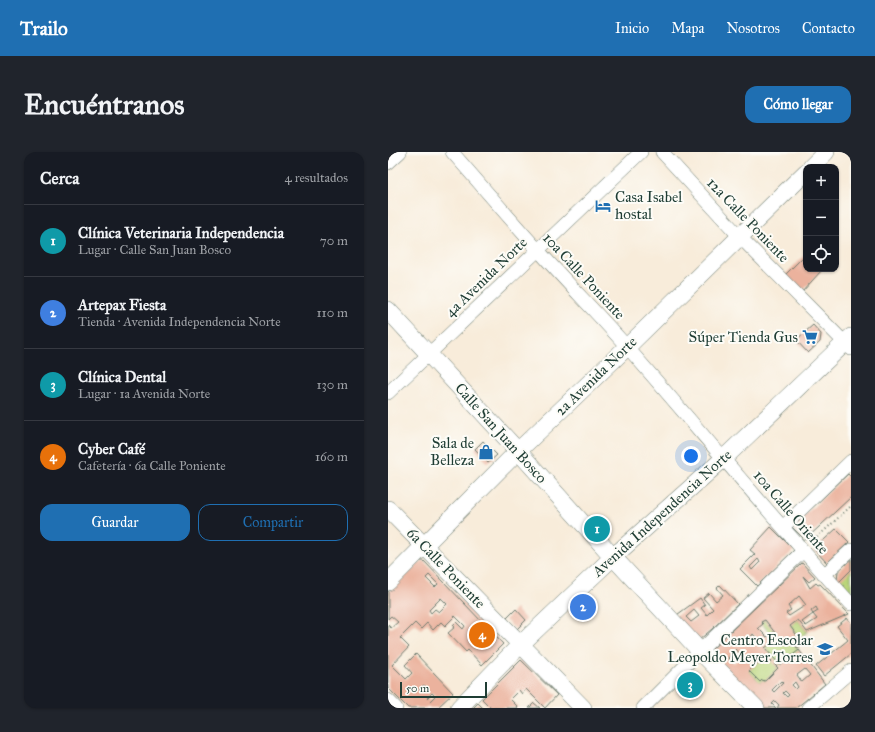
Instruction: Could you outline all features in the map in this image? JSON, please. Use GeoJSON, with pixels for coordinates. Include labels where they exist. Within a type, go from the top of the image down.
{"type":"FeatureCollection","features":[{"type":"Feature","properties":{"kind":"street"},"geometry":{"type":"LineString","coordinates":[[388,163],[400,152]]}},
{"type":"Feature","properties":{"kind":"street","name":"10a Calle Poniente"},"geometry":{"type":"LineString","coordinates":[[452,152],[538,250],[627,347],[723,459]]}},
{"type":"Feature","properties":{"kind":"street","name":"4a Avenida Norte"},"geometry":{"type":"LineString","coordinates":[[388,393],[641,152]]}},
{"type":"Feature","properties":{"kind":"street","name":"12a Calle Poniente"},"geometry":{"type":"LineString","coordinates":[[662,152],[740,237],[849,343]]}},
{"type":"Feature","properties":{"kind":"street"},"geometry":{"type":"LineString","coordinates":[[814,164],[826,152]]}},
{"type":"Feature","properties":{"kind":"street","name":"2a Avenida Norte"},"geometry":{"type":"LineString","coordinates":[[388,582],[518,451],[803,175]]}},
{"type":"Feature","properties":{"kind":"street","name":"Calle San Juan Bosco"},"geometry":{"type":"LineString","coordinates":[[388,310],[518,451],[612,557],[756,708]]}},
{"type":"Feature","properties":{"kind":"street","name":"Avenida Independencia Norte"},"geometry":{"type":"LineString","coordinates":[[459,708],[520,645],[612,557],[723,459],[849,343]]}},
{"type":"Feature","properties":{"kind":"street","name":"10a Calle Oriente"},"geometry":{"type":"LineString","coordinates":[[723,459],[783,527],[806,548],[824,575],[851,604]]}},
{"type":"Feature","properties":{"kind":"street"},"geometry":{"type":"LineString","coordinates":[[783,527],[851,461]]}},
{"type":"Feature","properties":{"kind":"street","name":"6a Calle Poniente"},"geometry":{"type":"LineString","coordinates":[[388,509],[583,708]]}},
{"type":"Feature","properties":{"kind":"street"},"geometry":{"type":"LineString","coordinates":[[643,708],[806,548]]}},
{"type":"Feature","properties":{"kind":"street"},"geometry":{"type":"LineString","coordinates":[[824,575],[851,550]]}},
{"type":"Feature","properties":{"kind":"street"},"geometry":{"type":"LineString","coordinates":[[808,708],[851,671]]}},
{"type":"Feature","properties":{"kind":"street"},"geometry":{"type":"LineString","coordinates":[[388,700],[396,708]]}},
{"type":"Feature","properties":{"kind":"path"},"geometry":{"type":"LineString","coordinates":[[806,548],[851,506]]}},
{"type":"Feature","properties":{"kind":"green space"},"geometry":{"type":"Polygon","coordinates":[[[851,559],[851,595],[837,581],[851,559]]]}},
{"type":"Feature","properties":{"kind":"green space"},"geometry":{"type":"Polygon","coordinates":[[[765,620],[784,644],[791,639],[799,650],[780,665],[765,648],[775,640],[761,622],[765,620]]]}},
{"type":"Feature","properties":{"kind":"green space"},"geometry":{"type":"Polygon","coordinates":[[[798,620],[807,632],[799,638],[790,626],[798,620]]]}},
{"type":"Feature","properties":{"kind":"green space"},"geometry":{"type":"Polygon","coordinates":[[[767,657],[778,668],[765,681],[762,680],[760,682],[749,671],[756,664],[767,657]]]}},
{"type":"Feature","properties":{"kind":"building"},"geometry":{"type":"Polygon","coordinates":[[[803,257],[803,272],[820,272],[802,292],[785,275],[803,257]]]}},
{"type":"Feature","properties":{"kind":"building","name":"Súper Tienda Gus"},"geometry":{"type":"Polygon","coordinates":[[[813,325],[821,334],[820,342],[808,353],[796,340],[813,325]]]}},
{"type":"Feature","properties":{"kind":"building","name":"Sala de Belleza"},"geometry":{"type":"Polygon","coordinates":[[[483,441],[497,455],[488,463],[475,449],[483,441]]]}},
{"type":"Feature","properties":{"kind":"building"},"geometry":{"type":"Polygon","coordinates":[[[848,474],[851,477],[851,497],[805,540],[792,527],[848,474]]]}},
{"type":"Feature","properties":{"kind":"building"},"geometry":{"type":"Polygon","coordinates":[[[594,516],[610,533],[601,542],[584,524],[594,516]]]}},
{"type":"Feature","properties":{"kind":"building"},"geometry":{"type":"Polygon","coordinates":[[[771,527],[794,550],[757,586],[740,569],[755,554],[750,550],[771,527]],[[758,559],[750,567],[752,570],[760,562],[758,559]]]}},
{"type":"Feature","properties":{"kind":"building"},"geometry":{"type":"Polygon","coordinates":[[[836,529],[849,542],[827,563],[814,549],[836,529]]]}},
{"type":"Feature","properties":{"kind":"building"},"geometry":{"type":"Polygon","coordinates":[[[851,559],[851,570],[839,582],[837,581],[838,571],[851,559]]]}},
{"type":"Feature","properties":{"kind":"building"},"geometry":{"type":"Polygon","coordinates":[[[421,561],[424,561],[503,644],[482,665],[468,650],[466,652],[448,633],[455,627],[453,625],[456,622],[463,629],[465,626],[455,616],[445,626],[441,622],[433,630],[427,623],[421,629],[415,623],[400,638],[409,647],[392,665],[406,679],[412,673],[405,665],[416,654],[453,693],[437,708],[408,708],[388,688],[388,625],[391,628],[398,622],[391,616],[388,619],[388,592],[421,561]],[[429,575],[426,578],[435,587],[438,584],[429,575]],[[441,598],[429,610],[431,613],[435,609],[439,612],[447,604],[441,598]],[[424,685],[419,689],[421,691],[426,687],[424,685]],[[432,693],[427,698],[430,701],[435,696],[432,693]]]}},
{"type":"Feature","properties":{"kind":"building"},"geometry":{"type":"Polygon","coordinates":[[[802,563],[815,577],[809,582],[803,576],[810,588],[816,583],[818,585],[820,584],[849,614],[807,632],[798,620],[790,626],[799,638],[796,641],[800,646],[797,648],[791,639],[784,644],[765,620],[761,622],[763,624],[758,628],[767,637],[771,634],[775,640],[765,648],[780,665],[799,650],[825,684],[796,708],[777,708],[779,705],[775,701],[772,704],[776,708],[763,708],[710,651],[802,563]],[[799,596],[788,606],[791,610],[786,613],[789,616],[806,605],[799,596]],[[816,607],[811,611],[813,614],[818,611],[816,607]],[[813,614],[802,622],[806,626],[817,619],[813,614]],[[753,634],[751,637],[756,643],[759,641],[753,634]],[[736,649],[728,658],[734,663],[741,655],[736,649]],[[767,657],[756,664],[749,671],[760,682],[762,680],[765,681],[778,668],[767,657]],[[805,669],[797,675],[802,682],[810,675],[805,669]],[[781,681],[772,690],[774,692],[783,683],[781,681]],[[795,682],[792,685],[796,689],[798,687],[795,682]],[[785,691],[783,693],[787,697],[789,695],[785,691]]]}},
{"type":"Feature","properties":{"kind":"building"},"geometry":{"type":"Polygon","coordinates":[[[720,585],[738,604],[699,640],[674,617],[700,598],[705,605],[701,608],[707,615],[713,609],[703,598],[709,593],[716,601],[723,595],[717,588],[720,585]],[[694,610],[686,617],[691,622],[699,616],[694,610]]]}},
{"type":"Feature","properties":{"kind":"building"},"geometry":{"type":"Polygon","coordinates":[[[579,598],[592,611],[587,616],[574,603],[579,598]]]}},
{"type":"Feature","properties":{"kind":"building"},"geometry":{"type":"Polygon","coordinates":[[[516,609],[526,620],[516,630],[505,620],[516,609]]]}},
{"type":"Feature","properties":{"kind":"building"},"geometry":{"type":"Polygon","coordinates":[[[847,618],[851,623],[851,654],[824,676],[816,666],[848,640],[837,626],[847,618]]]}},
{"type":"Feature","properties":{"kind":"building"},"geometry":{"type":"Polygon","coordinates":[[[521,660],[557,695],[545,708],[526,689],[522,694],[519,690],[510,699],[518,707],[517,708],[491,708],[482,699],[521,660]]]}},
{"type":"Feature","properties":{"kind":"building"},"geometry":{"type":"Polygon","coordinates":[[[690,674],[701,686],[690,696],[679,684],[690,674]]]}},
{"type":"Feature","properties":{"kind":"building"},"geometry":{"type":"Polygon","coordinates":[[[478,703],[483,708],[473,708],[478,703]]]}},
{"type":"Feature","properties":{"kind":"building"},"geometry":{"type":"Polygon","coordinates":[[[534,703],[540,708],[529,708],[534,703]]]}},
{"type":"Feature","properties":{"kind":"place","name":"Casa Isabel hostal"},"geometry":{"type":"Point","coordinates":[603,206]}},
{"type":"Feature","properties":{"kind":"place","name":"Súper Tienda Gus"},"geometry":{"type":"Point","coordinates":[810,337]}},
{"type":"Feature","properties":{"kind":"place","name":"Sala de Belleza"},"geometry":{"type":"Point","coordinates":[486,452]}},
{"type":"Feature","properties":{"kind":"place","name":"Clínica Veterinaria Independencia"},"geometry":{"type":"Point","coordinates":[597,529]}},
{"type":"Feature","properties":{"kind":"place","name":"Artepax Fiesta"},"geometry":{"type":"Point","coordinates":[583,607]}},
{"type":"Feature","properties":{"kind":"place","name":"Cyber Café"},"geometry":{"type":"Point","coordinates":[482,635]}},
{"type":"Feature","properties":{"kind":"place","name":"Centro Escolar Leopoldo Meyer Torres"},"geometry":{"type":"Point","coordinates":[825,649]}},
{"type":"Feature","properties":{"kind":"place","name":"Clínica Dental"},"geometry":{"type":"Point","coordinates":[690,685]}}]}
